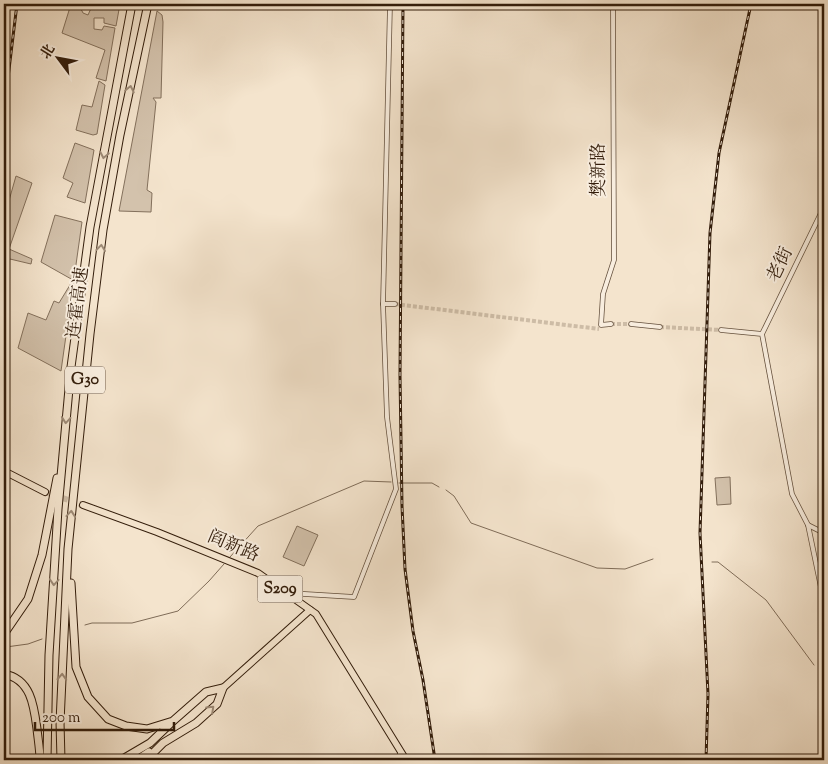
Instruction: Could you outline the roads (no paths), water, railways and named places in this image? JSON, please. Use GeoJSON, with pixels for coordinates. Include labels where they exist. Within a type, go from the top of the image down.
{"type":"FeatureCollection","features":[{"type":"Feature","properties":{"kind":"highway","name":"连霍高速"},"geometry":{"type":"LineString","coordinates":[[44,759],[49,655],[71,367],[90,227],[132,4]]}},
{"type":"Feature","properties":{"kind":"highway","name":"连霍高速"},"geometry":{"type":"LineString","coordinates":[[61,760],[60,722],[68,549],[79,433],[103,230],[120,135],[148,4]]}},
{"type":"Feature","properties":{"kind":"highway"},"geometry":{"type":"LineString","coordinates":[[4,634],[28,599],[42,555],[64,444]]}},
{"type":"Feature","properties":{"kind":"highway"},"geometry":{"type":"LineString","coordinates":[[68,549],[76,667],[88,697],[108,719],[126,726],[147,729],[173,721]]}},
{"type":"Feature","properties":{"kind":"highway"},"geometry":{"type":"LineString","coordinates":[[4,674],[13,676],[28,689],[34,704],[44,759]]}},
{"type":"Feature","properties":{"kind":"highway"},"geometry":{"type":"LineString","coordinates":[[121,760],[150,742],[206,692],[223,688]]}},
{"type":"Feature","properties":{"kind":"highway"},"geometry":{"type":"LineString","coordinates":[[137,760],[196,722],[217,704],[223,688]]}},
{"type":"Feature","properties":{"kind":"highway"},"geometry":{"type":"LineString","coordinates":[[146,760],[163,743]]}},
{"type":"Feature","properties":{"kind":"main road"},"geometry":{"type":"LineString","coordinates":[[4,471],[45,492]]}},
{"type":"Feature","properties":{"kind":"main road","name":"阎新路"},"geometry":{"type":"LineString","coordinates":[[83,505],[157,532],[258,573],[316,614],[406,760]]}},
{"type":"Feature","properties":{"kind":"main road"},"geometry":{"type":"LineString","coordinates":[[223,688],[310,610]]}},
{"type":"Feature","properties":{"kind":"street"},"geometry":{"type":"LineString","coordinates":[[286,592],[354,597],[396,489],[387,417],[383,304],[390,4]]}},
{"type":"Feature","properties":{"kind":"street","name":"樊新路"},"geometry":{"type":"LineString","coordinates":[[601,324],[603,294],[614,260],[613,4]]}},
{"type":"Feature","properties":{"kind":"street","name":"老街"},"geometry":{"type":"LineString","coordinates":[[762,334],[823,211]]}},
{"type":"Feature","properties":{"kind":"street"},"geometry":{"type":"LineString","coordinates":[[383,304],[395,304]]}},
{"type":"Feature","properties":{"kind":"street"},"geometry":{"type":"LineString","coordinates":[[598,330],[601,324],[611,324]]}},
{"type":"Feature","properties":{"kind":"street"},"geometry":{"type":"LineString","coordinates":[[631,324],[660,327]]}},
{"type":"Feature","properties":{"kind":"street"},"geometry":{"type":"LineString","coordinates":[[721,330],[762,334],[792,494],[808,525],[824,602]]}},
{"type":"Feature","properties":{"kind":"street"},"geometry":{"type":"LineString","coordinates":[[808,525],[824,533]]}},
{"type":"Feature","properties":{"kind":"street"},"geometry":{"type":"LineString","coordinates":[[397,760],[401,752]]}},
{"type":"Feature","properties":{"kind":"waterway"},"geometry":{"type":"LineString","coordinates":[[230,557],[258,526],[364,481],[391,482]]}},
{"type":"Feature","properties":{"kind":"waterway"},"geometry":{"type":"LineString","coordinates":[[399,483],[432,483],[439,487]]}},
{"type":"Feature","properties":{"kind":"waterway"},"geometry":{"type":"LineString","coordinates":[[446,490],[454,496],[471,523],[597,568],[625,569],[653,559]]}},
{"type":"Feature","properties":{"kind":"waterway"},"geometry":{"type":"LineString","coordinates":[[712,562],[718,562],[766,600],[814,665]]}},
{"type":"Feature","properties":{"kind":"waterway"},"geometry":{"type":"LineString","coordinates":[[85,625],[92,623],[132,623],[178,611],[224,564]]}},
{"type":"Feature","properties":{"kind":"waterway"},"geometry":{"type":"LineString","coordinates":[[4,646],[28,644],[42,639]]}},
{"type":"Feature","properties":{"kind":"tunnel"},"geometry":{"type":"LineString","coordinates":[[395,304],[599,329]]}},
{"type":"Feature","properties":{"kind":"tunnel"},"geometry":{"type":"LineString","coordinates":[[611,324],[631,324]]}},
{"type":"Feature","properties":{"kind":"tunnel"},"geometry":{"type":"LineString","coordinates":[[660,327],[721,330]]}},
{"type":"Feature","properties":{"kind":"tunnel"},"geometry":{"type":"LineString","coordinates":[[45,492],[83,505]]}},
{"type":"Feature","properties":{"kind":"railway"},"geometry":{"type":"LineString","coordinates":[[4,110],[17,4]]}},
{"type":"Feature","properties":{"kind":"railway"},"geometry":{"type":"LineString","coordinates":[[403,4],[400,375],[402,506],[405,569],[413,631],[423,680],[435,760]]}},
{"type":"Feature","properties":{"kind":"railway"},"geometry":{"type":"LineString","coordinates":[[706,760],[708,694],[700,533],[710,233],[719,153],[751,4]]}}]}
